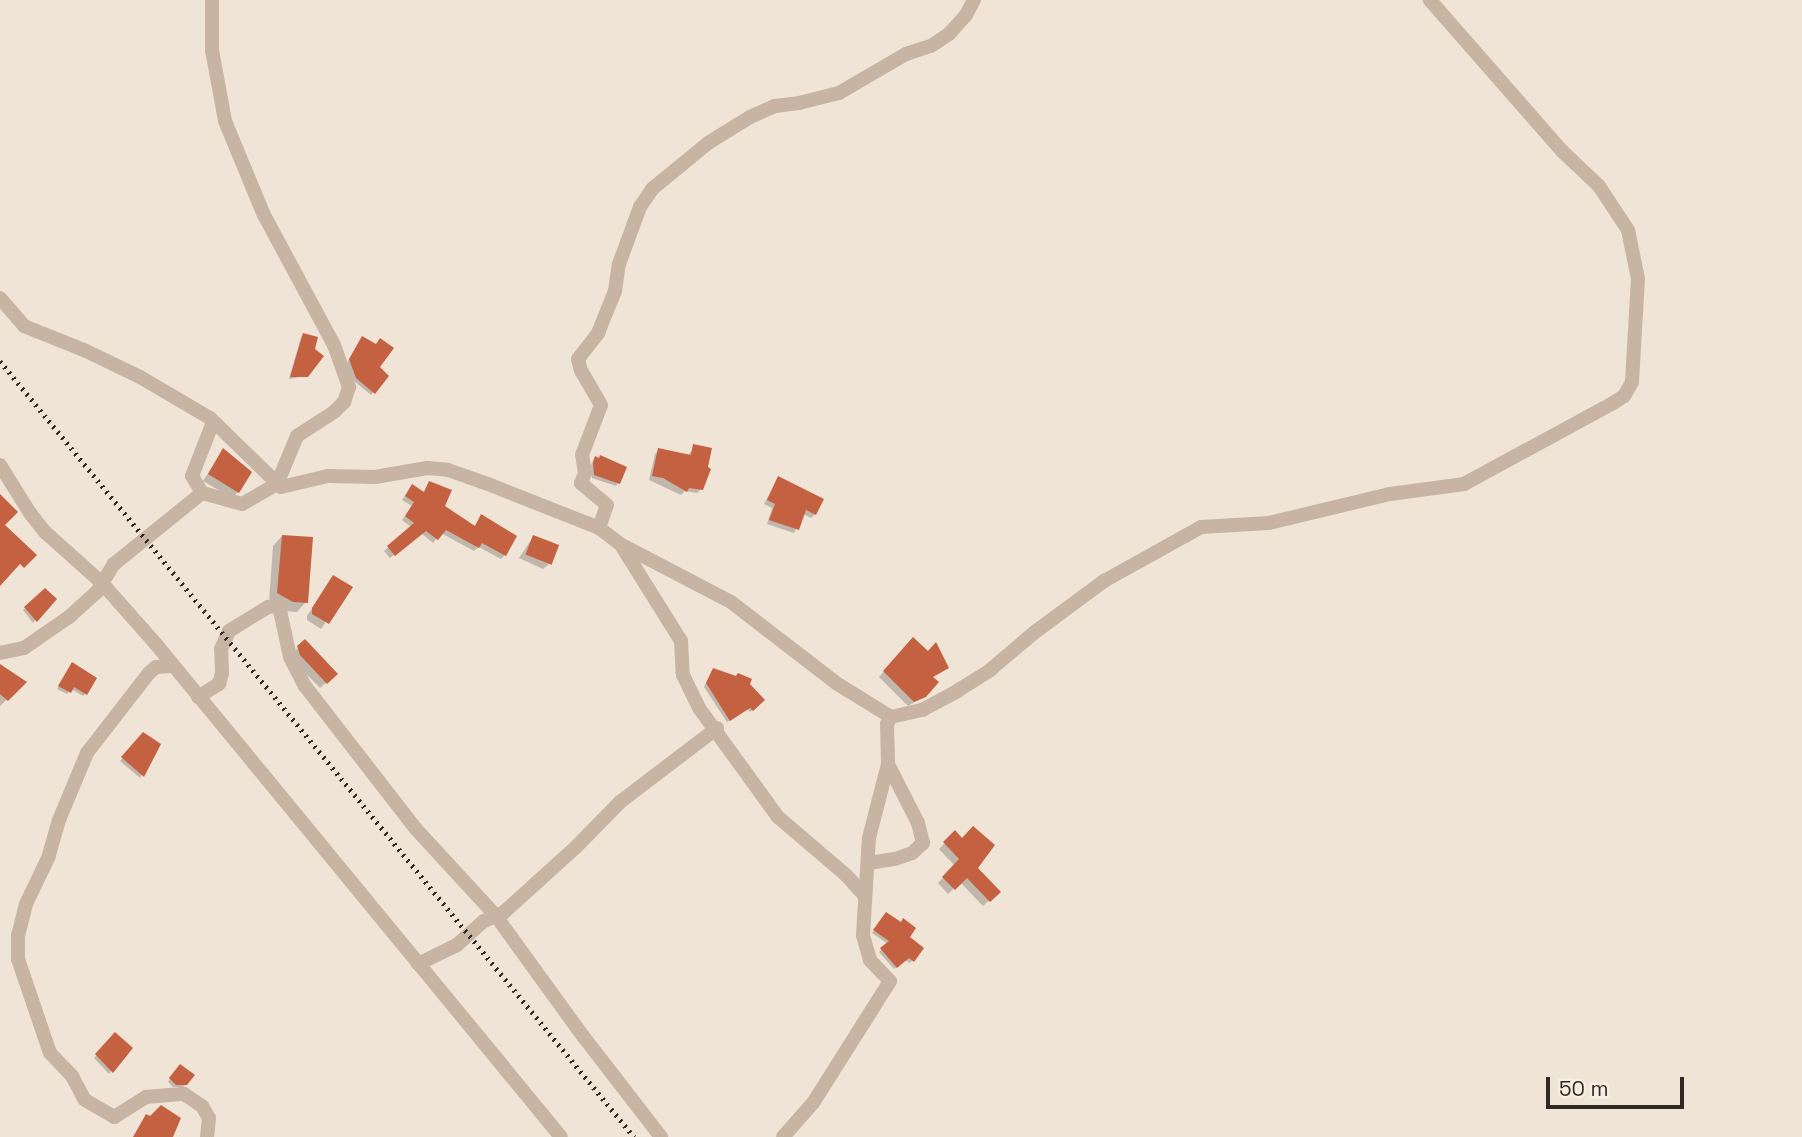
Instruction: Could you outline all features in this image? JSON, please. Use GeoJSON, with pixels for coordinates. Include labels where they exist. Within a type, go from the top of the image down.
{"type":"FeatureCollection","features":[{"type":"Feature","properties":{"kind":"street"},"geometry":{"type":"LineString","coordinates":[[212,0],[212,50],[225,121],[264,215],[334,345],[349,387],[344,402],[334,412],[297,436],[278,484],[242,504],[202,493],[192,476],[212,422]]}},
{"type":"Feature","properties":{"kind":"street"},"geometry":{"type":"LineString","coordinates":[[599,528],[607,505],[581,483],[585,473],[582,455],[601,405],[581,371],[578,359],[598,333],[615,291],[620,264],[640,207],[653,189],[708,143],[750,117],[775,106],[839,93],[906,54],[930,46],[949,34],[966,15],[974,0]]}},
{"type":"Feature","properties":{"kind":"street"},"geometry":{"type":"LineString","coordinates":[[783,1137],[813,1103],[890,981],[870,960],[863,935],[869,838],[873,812],[888,764],[887,724],[891,717],[899,713],[922,710],[957,691],[990,670],[1035,632],[1104,582],[1201,527],[1269,523],[1390,494],[1464,484],[1624,396],[1632,382],[1638,279],[1628,230],[1599,186],[1562,151],[1430,0]]}},
{"type":"Feature","properties":{"kind":"street"},"geometry":{"type":"LineString","coordinates":[[0,298],[30,329],[84,350],[140,377],[212,422],[278,484],[289,486],[328,476],[353,479],[427,468],[448,470],[599,528],[620,544],[731,602],[836,683],[891,717]]}},
{"type":"Feature","properties":{"kind":"street"},"geometry":{"type":"LineString","coordinates":[[0,465],[45,532],[101,582],[173,666],[561,1137]]}},
{"type":"Feature","properties":{"kind":"street"},"geometry":{"type":"LineString","coordinates":[[0,653],[24,648],[69,617],[97,592],[114,564],[202,493]]}},
{"type":"Feature","properties":{"kind":"street"},"geometry":{"type":"LineString","coordinates":[[620,544],[681,641],[683,675],[689,692],[778,817],[846,875],[865,896]]}},
{"type":"Feature","properties":{"kind":"street"},"geometry":{"type":"LineString","coordinates":[[198,697],[219,684],[222,673],[220,649],[229,631],[268,607],[279,606],[290,657],[305,686],[416,828],[496,916],[583,1036],[662,1137]]}},
{"type":"Feature","properties":{"kind":"street"},"geometry":{"type":"LineString","coordinates":[[173,666],[156,667],[149,673],[87,753],[59,820],[50,856],[26,904],[18,935],[18,959],[50,1053],[72,1076],[85,1100],[114,1117],[146,1097],[184,1094],[202,1105],[209,1118],[207,1137]]}},
{"type":"Feature","properties":{"kind":"street"},"geometry":{"type":"LineString","coordinates":[[418,964],[457,945],[484,920],[503,913],[576,847],[620,802],[717,728]]}},
{"type":"Feature","properties":{"kind":"street"},"geometry":{"type":"LineString","coordinates":[[869,863],[912,853],[923,843],[918,823],[888,764]]}},
{"type":"Feature","properties":{"kind":"building"},"geometry":{"type":"Polygon","coordinates":[[[303,333],[318,337],[315,349],[324,356],[308,377],[290,377],[303,333]]]}},
{"type":"Feature","properties":{"kind":"building"},"geometry":{"type":"Polygon","coordinates":[[[362,336],[376,344],[380,338],[394,348],[380,367],[389,376],[375,394],[356,378],[349,359],[362,336]]]}},
{"type":"Feature","properties":{"kind":"building"},"geometry":{"type":"Polygon","coordinates":[[[693,444],[712,448],[708,467],[711,469],[703,490],[689,488],[687,492],[663,478],[652,476],[658,448],[691,455],[693,444]]]}},
{"type":"Feature","properties":{"kind":"building"},"geometry":{"type":"Polygon","coordinates":[[[223,448],[252,472],[239,493],[208,474],[223,448]]]}},
{"type":"Feature","properties":{"kind":"building"},"geometry":{"type":"Polygon","coordinates":[[[600,455],[627,467],[620,484],[594,475],[593,462],[595,456],[599,458],[600,455]]]}},
{"type":"Feature","properties":{"kind":"building"},"geometry":{"type":"Polygon","coordinates":[[[778,476],[824,499],[816,515],[806,510],[799,530],[769,520],[775,504],[767,500],[778,476]]]}},
{"type":"Feature","properties":{"kind":"building"},"geometry":{"type":"Polygon","coordinates":[[[429,481],[452,490],[445,506],[475,526],[481,514],[517,536],[506,556],[482,543],[479,548],[446,530],[438,540],[426,531],[395,556],[387,546],[414,523],[405,516],[414,502],[405,496],[412,484],[424,492],[429,481]]]}},
{"type":"Feature","properties":{"kind":"building"},"geometry":{"type":"Polygon","coordinates":[[[0,494],[18,512],[5,525],[37,555],[24,568],[20,564],[0,586],[0,494]]]}},
{"type":"Feature","properties":{"kind":"building"},"geometry":{"type":"Polygon","coordinates":[[[282,535],[313,537],[308,603],[293,602],[277,593],[282,535]]]}},
{"type":"Feature","properties":{"kind":"building"},"geometry":{"type":"Polygon","coordinates":[[[533,535],[559,545],[552,565],[525,555],[533,535]]]}},
{"type":"Feature","properties":{"kind":"building"},"geometry":{"type":"Polygon","coordinates":[[[333,575],[353,587],[329,624],[312,614],[312,608],[333,575]]]}},
{"type":"Feature","properties":{"kind":"building"},"geometry":{"type":"Polygon","coordinates":[[[45,588],[57,599],[37,622],[24,607],[45,588]]]}},
{"type":"Feature","properties":{"kind":"building"},"geometry":{"type":"Polygon","coordinates":[[[913,637],[928,651],[936,642],[949,668],[933,677],[939,682],[926,697],[914,702],[883,671],[913,637]]]}},
{"type":"Feature","properties":{"kind":"building"},"geometry":{"type":"Polygon","coordinates":[[[305,639],[338,674],[327,684],[300,655],[297,646],[305,639]]]}},
{"type":"Feature","properties":{"kind":"building"},"geometry":{"type":"Polygon","coordinates":[[[72,662],[97,678],[87,695],[74,687],[71,693],[58,686],[72,662]]]}},
{"type":"Feature","properties":{"kind":"building"},"geometry":{"type":"Polygon","coordinates":[[[0,664],[27,682],[8,701],[0,694],[0,664]]]}},
{"type":"Feature","properties":{"kind":"building"},"geometry":{"type":"Polygon","coordinates":[[[713,668],[752,679],[750,684],[765,700],[753,711],[750,708],[730,721],[706,683],[713,668]]]}},
{"type":"Feature","properties":{"kind":"building"},"geometry":{"type":"Polygon","coordinates":[[[143,732],[161,744],[144,777],[121,757],[143,732]]]}},
{"type":"Feature","properties":{"kind":"building"},"geometry":{"type":"Polygon","coordinates":[[[973,826],[995,845],[978,868],[1001,892],[990,902],[967,878],[955,890],[942,877],[959,859],[943,842],[955,830],[962,838],[973,826]]]}},
{"type":"Feature","properties":{"kind":"building"},"geometry":{"type":"Polygon","coordinates":[[[886,912],[901,922],[903,918],[916,928],[910,937],[924,948],[914,962],[909,958],[897,968],[880,948],[889,941],[873,930],[886,912]]]}},
{"type":"Feature","properties":{"kind":"building"},"geometry":{"type":"Polygon","coordinates":[[[115,1032],[133,1048],[113,1073],[95,1054],[115,1032]]]}},
{"type":"Feature","properties":{"kind":"building"},"geometry":{"type":"Polygon","coordinates":[[[180,1064],[195,1075],[187,1085],[176,1085],[169,1078],[180,1064]]]}},
{"type":"Feature","properties":{"kind":"building"},"geometry":{"type":"Polygon","coordinates":[[[161,1105],[181,1118],[173,1137],[133,1137],[146,1114],[150,1116],[161,1105]]]}},
{"type":"Feature","properties":{"kind":"railway"},"geometry":{"type":"LineString","coordinates":[[0,361],[634,1137]]}}]}
